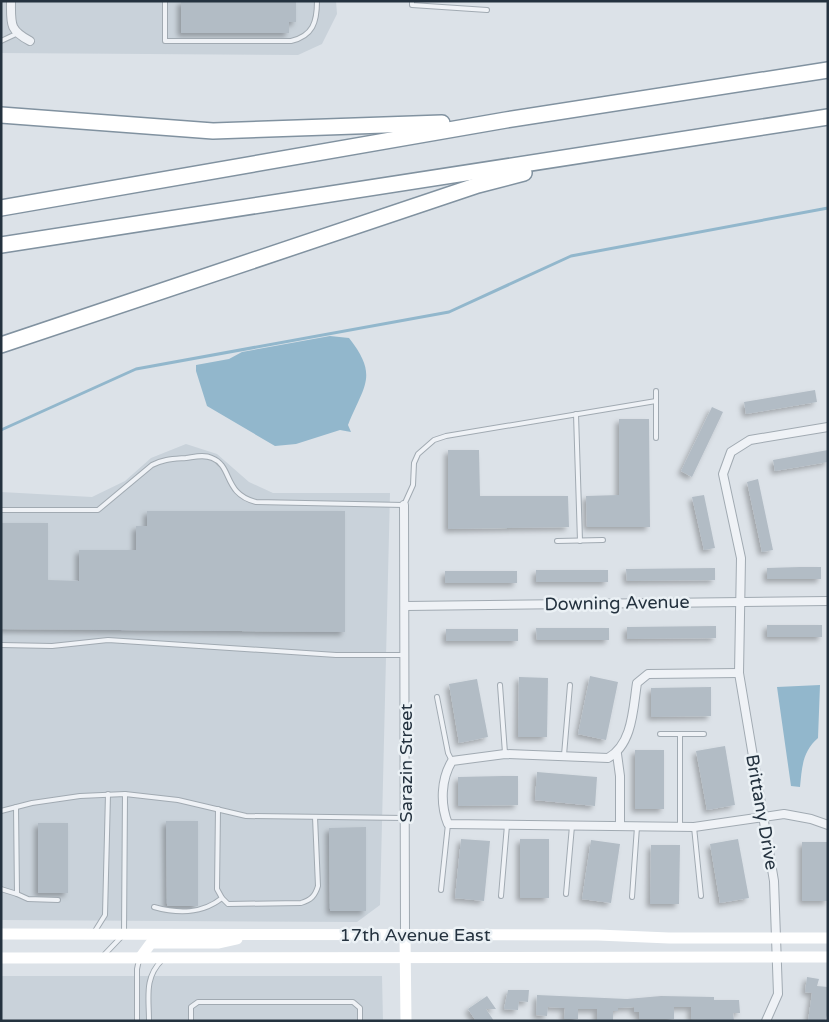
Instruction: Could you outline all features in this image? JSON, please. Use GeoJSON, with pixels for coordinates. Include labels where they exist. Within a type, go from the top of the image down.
{"type":"FeatureCollection","features":[{"type":"Feature","properties":{"kind":"highway"},"geometry":{"type":"LineString","coordinates":[[1,208],[506,120],[828,70]]}},
{"type":"Feature","properties":{"kind":"highway"},"geometry":{"type":"LineString","coordinates":[[1,115],[213,131],[320,129],[506,120]]}},
{"type":"Feature","properties":{"kind":"highway"},"geometry":{"type":"LineString","coordinates":[[1,245],[828,117]]}},
{"type":"Feature","properties":{"kind":"highway"},"geometry":{"type":"LineString","coordinates":[[1,346],[478,185],[571,161],[723,134]]}},
{"type":"Feature","properties":{"kind":"street"},"geometry":{"type":"LineString","coordinates":[[11,1],[12,25],[16,34],[30,41]]}},
{"type":"Feature","properties":{"kind":"street","name":"Brittany Drive"},"geometry":{"type":"LineString","coordinates":[[766,1021],[778,994],[778,938],[774,881],[738,673],[741,558],[723,474],[731,452],[750,440],[828,427]]}},
{"type":"Feature","properties":{"kind":"street","name":"Sarazin Street"},"geometry":{"type":"LineString","coordinates":[[404,505],[407,818],[406,1021]]}},
{"type":"Feature","properties":{"kind":"street","name":"Downing Avenue"},"geometry":{"type":"LineString","coordinates":[[406,606],[828,601]]}},
{"type":"Feature","properties":{"kind":"street"},"geometry":{"type":"LineString","coordinates":[[738,673],[648,674],[637,682],[628,734],[622,747],[617,754],[608,758],[505,754],[452,761],[444,774],[444,813],[448,824],[694,827],[784,814],[811,819],[828,825]]}},
{"type":"Feature","properties":{"kind":"street"},"geometry":{"type":"LineString","coordinates":[[617,754],[621,794],[620,826]]}},
{"type":"Feature","properties":{"kind":"street","name":"17th Avenue East"},"geometry":{"type":"LineString","coordinates":[[1,934],[598,935],[669,938],[828,938]]}},
{"type":"Feature","properties":{"kind":"street"},"geometry":{"type":"LineString","coordinates":[[140,958],[151,943],[219,943],[261,935]]}},
{"type":"Feature","properties":{"kind":"street","name":"17th Avenue East"},"geometry":{"type":"LineString","coordinates":[[1,958],[406,956],[828,957]]}},
{"type":"Feature","properties":{"kind":"lane"},"geometry":{"type":"LineString","coordinates":[[165,1],[166,41],[291,41],[299,39],[312,30],[317,20],[317,1]]}},
{"type":"Feature","properties":{"kind":"lane"},"geometry":{"type":"LineString","coordinates":[[412,1],[412,5],[487,10]]}},
{"type":"Feature","properties":{"kind":"lane"},"geometry":{"type":"LineString","coordinates":[[1,41],[16,34]]}},
{"type":"Feature","properties":{"kind":"lane"},"geometry":{"type":"LineString","coordinates":[[656,391],[656,438]]}},
{"type":"Feature","properties":{"kind":"lane"},"geometry":{"type":"LineString","coordinates":[[1,510],[98,510],[152,465],[161,460],[204,456],[213,458],[220,464],[236,493],[243,499],[256,502],[404,505],[412,485],[414,463],[418,454],[434,440],[446,436],[656,401]]}},
{"type":"Feature","properties":{"kind":"lane"},"geometry":{"type":"LineString","coordinates":[[576,414],[578,424],[580,541]]}},
{"type":"Feature","properties":{"kind":"lane"},"geometry":{"type":"LineString","coordinates":[[557,541],[603,540]]}},
{"type":"Feature","properties":{"kind":"lane"},"geometry":{"type":"LineString","coordinates":[[1,645],[52,646],[108,640],[336,656],[406,656]]}},
{"type":"Feature","properties":{"kind":"lane"},"geometry":{"type":"LineString","coordinates":[[500,686],[505,754]]}},
{"type":"Feature","properties":{"kind":"lane"},"geometry":{"type":"LineString","coordinates":[[564,755],[570,686]]}},
{"type":"Feature","properties":{"kind":"lane"},"geometry":{"type":"LineString","coordinates":[[437,697],[448,753],[452,761]]}},
{"type":"Feature","properties":{"kind":"lane"},"geometry":{"type":"LineString","coordinates":[[660,734],[704,734]]}},
{"type":"Feature","properties":{"kind":"lane"},"geometry":{"type":"LineString","coordinates":[[680,734],[680,827]]}},
{"type":"Feature","properties":{"kind":"lane"},"geometry":{"type":"LineString","coordinates":[[1,811],[32,803],[108,794],[125,794],[178,800],[246,816],[407,818]]}},
{"type":"Feature","properties":{"kind":"lane"},"geometry":{"type":"LineString","coordinates":[[92,933],[102,924],[105,915],[108,794]]}},
{"type":"Feature","properties":{"kind":"lane"},"geometry":{"type":"LineString","coordinates":[[101,959],[124,934],[125,794]]}},
{"type":"Feature","properties":{"kind":"lane"},"geometry":{"type":"LineString","coordinates":[[16,807],[17,894]]}},
{"type":"Feature","properties":{"kind":"lane"},"geometry":{"type":"LineString","coordinates":[[218,809],[217,889],[228,904],[301,903],[309,900],[316,894],[318,886],[315,817]]}},
{"type":"Feature","properties":{"kind":"lane"},"geometry":{"type":"LineString","coordinates":[[441,890],[448,824]]}},
{"type":"Feature","properties":{"kind":"lane"},"geometry":{"type":"LineString","coordinates":[[501,896],[507,825]]}},
{"type":"Feature","properties":{"kind":"lane"},"geometry":{"type":"LineString","coordinates":[[566,894],[572,826]]}},
{"type":"Feature","properties":{"kind":"lane"},"geometry":{"type":"LineString","coordinates":[[632,897],[637,827]]}},
{"type":"Feature","properties":{"kind":"lane"},"geometry":{"type":"LineString","coordinates":[[694,827],[701,896]]}},
{"type":"Feature","properties":{"kind":"lane"},"geometry":{"type":"LineString","coordinates":[[1,889],[28,899],[58,900]]}},
{"type":"Feature","properties":{"kind":"lane"},"geometry":{"type":"LineString","coordinates":[[154,907],[164,910],[196,911],[211,907],[222,898]]}},
{"type":"Feature","properties":{"kind":"lane"},"geometry":{"type":"LineString","coordinates":[[137,1021],[137,969],[140,958]]}},
{"type":"Feature","properties":{"kind":"lane"},"geometry":{"type":"LineString","coordinates":[[150,1021],[149,979],[153,969],[165,958]]}},
{"type":"Feature","properties":{"kind":"lane"},"geometry":{"type":"LineString","coordinates":[[191,1021],[191,1007],[198,1002],[353,1002],[360,1008],[360,1021]]}},
{"type":"Feature","properties":{"kind":"shaded area"},"geometry":{"type":"Polygon","coordinates":[[[1,1],[336,1],[337,14],[322,44],[298,55],[1,53],[1,1]]]}},
{"type":"Feature","properties":{"kind":"shaded area"},"geometry":{"type":"Polygon","coordinates":[[[186,444],[217,454],[249,482],[273,493],[390,493],[380,905],[357,922],[1,920],[1,492],[92,497],[125,481],[151,458],[186,444]]]}},
{"type":"Feature","properties":{"kind":"shaded area"},"geometry":{"type":"Polygon","coordinates":[[[1,976],[382,976],[383,1021],[1,1021],[1,976]]]}},
{"type":"Feature","properties":{"kind":"water"},"geometry":{"type":"Polygon","coordinates":[[[330,336],[349,338],[364,362],[366,381],[348,425],[351,432],[340,430],[296,444],[275,446],[207,406],[196,371],[196,365],[229,359],[242,352],[330,336]]]}},
{"type":"Feature","properties":{"kind":"water"},"geometry":{"type":"Polygon","coordinates":[[[820,685],[818,738],[806,755],[802,767],[800,787],[791,786],[777,687],[820,685]]]}},
{"type":"Feature","properties":{"kind":"building"},"geometry":{"type":"Polygon","coordinates":[[[181,1],[296,1],[296,22],[289,22],[289,33],[181,33],[181,1]]]}},
{"type":"Feature","properties":{"kind":"building"},"geometry":{"type":"Polygon","coordinates":[[[815,390],[817,402],[746,414],[744,402],[815,390]]]}},
{"type":"Feature","properties":{"kind":"building"},"geometry":{"type":"Polygon","coordinates":[[[712,407],[723,412],[692,477],[681,471],[712,407]]]}},
{"type":"Feature","properties":{"kind":"building"},"geometry":{"type":"Polygon","coordinates":[[[619,419],[649,419],[650,527],[587,527],[586,496],[619,495],[619,419]]]}},
{"type":"Feature","properties":{"kind":"building"},"geometry":{"type":"Polygon","coordinates":[[[448,450],[479,450],[480,496],[568,496],[569,527],[448,529],[448,450]]]}},
{"type":"Feature","properties":{"kind":"building"},"geometry":{"type":"Polygon","coordinates":[[[828,450],[828,462],[775,471],[773,460],[828,450]]]}},
{"type":"Feature","properties":{"kind":"building"},"geometry":{"type":"Polygon","coordinates":[[[758,479],[773,550],[762,552],[747,482],[758,479]]]}},
{"type":"Feature","properties":{"kind":"building"},"geometry":{"type":"Polygon","coordinates":[[[704,495],[715,548],[704,550],[692,497],[704,495]]]}},
{"type":"Feature","properties":{"kind":"building"},"geometry":{"type":"Polygon","coordinates":[[[147,511],[345,511],[345,632],[1,629],[1,523],[48,523],[48,580],[79,581],[79,550],[136,550],[136,526],[147,526],[147,511]]]}},
{"type":"Feature","properties":{"kind":"building"},"geometry":{"type":"Polygon","coordinates":[[[821,567],[821,579],[767,579],[767,568],[821,567]]]}},
{"type":"Feature","properties":{"kind":"building"},"geometry":{"type":"Polygon","coordinates":[[[715,568],[715,580],[627,581],[626,569],[715,568]]]}},
{"type":"Feature","properties":{"kind":"building"},"geometry":{"type":"Polygon","coordinates":[[[536,570],[608,570],[608,582],[536,582],[536,570]]]}},
{"type":"Feature","properties":{"kind":"building"},"geometry":{"type":"Polygon","coordinates":[[[445,571],[517,571],[517,583],[445,583],[445,571]]]}},
{"type":"Feature","properties":{"kind":"building"},"geometry":{"type":"Polygon","coordinates":[[[767,625],[822,625],[822,637],[767,637],[767,625]]]}},
{"type":"Feature","properties":{"kind":"building"},"geometry":{"type":"Polygon","coordinates":[[[716,626],[716,638],[627,639],[627,627],[716,626]]]}},
{"type":"Feature","properties":{"kind":"building"},"geometry":{"type":"Polygon","coordinates":[[[536,628],[609,628],[609,640],[537,640],[536,628]]]}},
{"type":"Feature","properties":{"kind":"building"},"geometry":{"type":"Polygon","coordinates":[[[446,629],[518,629],[518,641],[446,641],[446,629]]]}},
{"type":"Feature","properties":{"kind":"building"},"geometry":{"type":"Polygon","coordinates":[[[590,676],[618,682],[606,740],[578,734],[590,676]]]}},
{"type":"Feature","properties":{"kind":"building"},"geometry":{"type":"Polygon","coordinates":[[[519,677],[548,678],[547,737],[518,737],[519,677]]]}},
{"type":"Feature","properties":{"kind":"building"},"geometry":{"type":"Polygon","coordinates":[[[477,679],[488,737],[459,743],[449,684],[477,679]]]}},
{"type":"Feature","properties":{"kind":"building"},"geometry":{"type":"Polygon","coordinates":[[[711,687],[711,716],[651,717],[651,688],[711,687]]]}},
{"type":"Feature","properties":{"kind":"building"},"geometry":{"type":"Polygon","coordinates":[[[725,746],[735,805],[707,810],[696,751],[725,746]]]}},
{"type":"Feature","properties":{"kind":"building"},"geometry":{"type":"Polygon","coordinates":[[[635,750],[664,750],[664,809],[635,809],[635,750]]]}},
{"type":"Feature","properties":{"kind":"building"},"geometry":{"type":"Polygon","coordinates":[[[537,772],[597,777],[595,806],[535,800],[537,772]]]}},
{"type":"Feature","properties":{"kind":"building"},"geometry":{"type":"Polygon","coordinates":[[[518,776],[518,805],[458,806],[458,777],[518,776]]]}},
{"type":"Feature","properties":{"kind":"building"},"geometry":{"type":"Polygon","coordinates":[[[166,821],[198,821],[198,906],[167,906],[166,821]]]}},
{"type":"Feature","properties":{"kind":"building"},"geometry":{"type":"Polygon","coordinates":[[[38,823],[68,823],[68,893],[38,893],[38,823]]]}},
{"type":"Feature","properties":{"kind":"building"},"geometry":{"type":"Polygon","coordinates":[[[366,827],[366,911],[330,911],[329,828],[366,827]]]}},
{"type":"Feature","properties":{"kind":"building"},"geometry":{"type":"Polygon","coordinates":[[[461,839],[490,841],[484,901],[455,898],[461,839]]]}},
{"type":"Feature","properties":{"kind":"building"},"geometry":{"type":"Polygon","coordinates":[[[520,839],[549,839],[549,898],[520,898],[520,839]]]}},
{"type":"Feature","properties":{"kind":"building"},"geometry":{"type":"Polygon","coordinates":[[[738,839],[749,898],[720,903],[710,844],[738,839]]]}},
{"type":"Feature","properties":{"kind":"building"},"geometry":{"type":"Polygon","coordinates":[[[591,840],[620,844],[611,903],[582,899],[591,840]]]}},
{"type":"Feature","properties":{"kind":"building"},"geometry":{"type":"Polygon","coordinates":[[[802,842],[828,842],[828,901],[802,901],[802,842]]]}},
{"type":"Feature","properties":{"kind":"building"},"geometry":{"type":"Polygon","coordinates":[[[651,845],[680,845],[679,904],[650,904],[651,845]]]}},
{"type":"Feature","properties":{"kind":"building"},"geometry":{"type":"Polygon","coordinates":[[[807,977],[819,979],[817,986],[828,987],[828,1012],[825,1021],[808,1021],[812,993],[805,992],[807,977]]]}},
{"type":"Feature","properties":{"kind":"building"},"geometry":{"type":"Polygon","coordinates":[[[508,990],[529,990],[528,1002],[519,1001],[518,1010],[504,1009],[508,990]]]}},
{"type":"Feature","properties":{"kind":"building"},"geometry":{"type":"Polygon","coordinates":[[[537,995],[627,999],[661,996],[714,997],[714,1000],[739,1000],[740,1013],[733,1013],[734,1021],[691,1019],[691,1007],[674,1007],[674,1019],[639,1019],[639,1012],[634,1012],[634,1007],[618,1008],[618,1011],[613,1011],[613,1020],[597,1020],[597,1009],[578,1009],[578,1019],[564,1019],[565,1008],[548,1007],[547,1016],[536,1015],[537,995]]]}},
{"type":"Feature","properties":{"kind":"building"},"geometry":{"type":"Polygon","coordinates":[[[487,996],[496,1009],[486,1009],[494,1021],[476,1021],[468,1009],[487,996]]]}},
{"type":"Feature","properties":{"kind":"waterway"},"geometry":{"type":"LineString","coordinates":[[1,430],[136,369],[449,312],[571,256],[828,208]]}}]}
